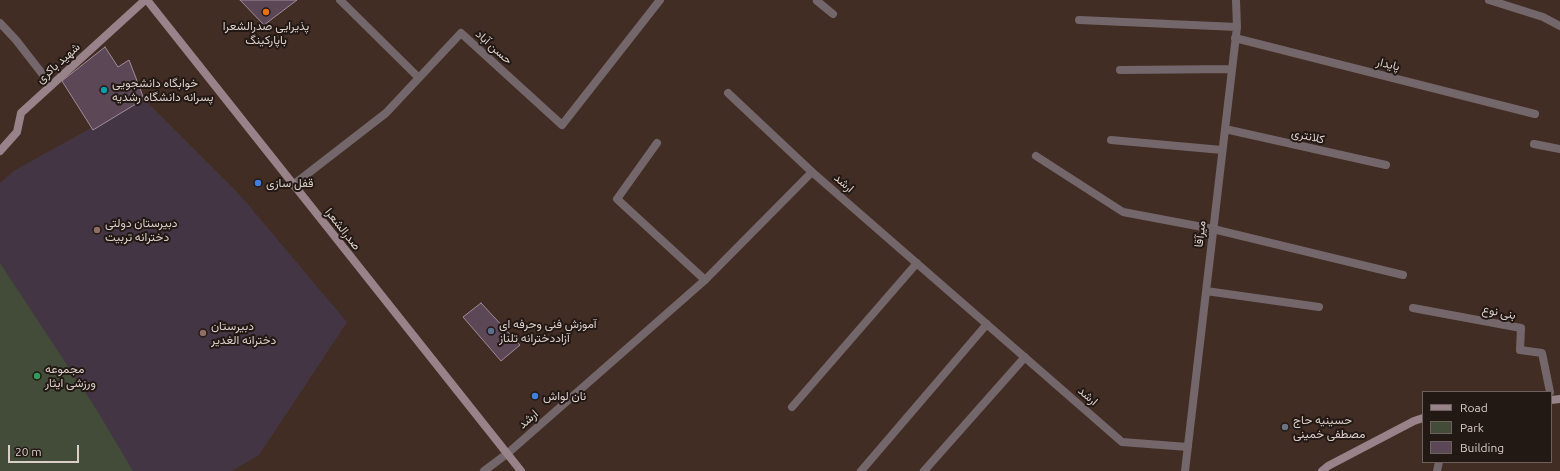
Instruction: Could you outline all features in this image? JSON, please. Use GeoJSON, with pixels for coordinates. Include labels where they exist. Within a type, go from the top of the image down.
{"type":"FeatureCollection","features":[{"type":"Feature","properties":{"kind":"main road","name":"شهید باکری"},"geometry":{"type":"LineString","coordinates":[[0,151],[17,132],[21,113],[146,0]]}},
{"type":"Feature","properties":{"kind":"main road","name":"صدرالشعرا"},"geometry":{"type":"LineString","coordinates":[[146,0],[521,471]]}},
{"type":"Feature","properties":{"kind":"main road"},"geometry":{"type":"LineString","coordinates":[[1322,471],[1348,455],[1422,418]]}},
{"type":"Feature","properties":{"kind":"street"},"geometry":{"type":"LineString","coordinates":[[340,0],[419,78]]}},
{"type":"Feature","properties":{"kind":"street","name":"حسن آباد"},"geometry":{"type":"LineString","coordinates":[[293,185],[386,113],[461,33],[562,125],[660,0]]}},
{"type":"Feature","properties":{"kind":"street"},"geometry":{"type":"LineString","coordinates":[[818,0],[817,1],[833,14]]}},
{"type":"Feature","properties":{"kind":"street","name":"میرآقا"},"geometry":{"type":"LineString","coordinates":[[1185,471],[1237,27],[1236,0]]}},
{"type":"Feature","properties":{"kind":"street"},"geometry":{"type":"LineString","coordinates":[[1489,0],[1543,17],[1560,26]]}},
{"type":"Feature","properties":{"kind":"street"},"geometry":{"type":"LineString","coordinates":[[1079,20],[1237,27]]}},
{"type":"Feature","properties":{"kind":"street"},"geometry":{"type":"LineString","coordinates":[[0,23],[16,40],[51,85]]}},
{"type":"Feature","properties":{"kind":"street","name":"پایدار"},"geometry":{"type":"LineString","coordinates":[[1235,38],[1535,114]]}},
{"type":"Feature","properties":{"kind":"street"},"geometry":{"type":"LineString","coordinates":[[1120,70],[1232,69]]}},
{"type":"Feature","properties":{"kind":"street"},"geometry":{"type":"LineString","coordinates":[[728,93],[812,172]]}},
{"type":"Feature","properties":{"kind":"street","name":"کلانتری"},"geometry":{"type":"LineString","coordinates":[[1225,129],[1386,165]]}},
{"type":"Feature","properties":{"kind":"street"},"geometry":{"type":"LineString","coordinates":[[1111,140],[1222,150]]}},
{"type":"Feature","properties":{"kind":"street"},"geometry":{"type":"LineString","coordinates":[[657,143],[617,199],[705,280]]}},
{"type":"Feature","properties":{"kind":"street"},"geometry":{"type":"LineString","coordinates":[[1534,144],[1560,149]]}},
{"type":"Feature","properties":{"kind":"street"},"geometry":{"type":"LineString","coordinates":[[1036,156],[1123,212],[1213,229],[1403,275]]}},
{"type":"Feature","properties":{"kind":"street","name":"ارشد"},"geometry":{"type":"LineString","coordinates":[[484,471],[508,453],[705,280],[812,172],[1122,442],[1188,447]]}},
{"type":"Feature","properties":{"kind":"street"},"geometry":{"type":"LineString","coordinates":[[792,407],[917,263]]}},
{"type":"Feature","properties":{"kind":"street"},"geometry":{"type":"LineString","coordinates":[[1206,291],[1319,307]]}},
{"type":"Feature","properties":{"kind":"street","name":"بنی نوع"},"geometry":{"type":"LineString","coordinates":[[1413,308],[1521,328],[1520,350],[1542,353],[1550,391]]}},
{"type":"Feature","properties":{"kind":"street"},"geometry":{"type":"LineString","coordinates":[[861,471],[987,324]]}},
{"type":"Feature","properties":{"kind":"street"},"geometry":{"type":"LineString","coordinates":[[924,471],[1025,357]]}},
{"type":"Feature","properties":{"kind":"shaded area","name":"دبیرستان دخترانه الغدیر"},"geometry":{"type":"Polygon","coordinates":[[[144,99],[239,194],[347,322],[259,455],[232,471],[132,471],[52,343],[0,265],[0,183],[15,170],[144,99]]]}},
{"type":"Feature","properties":{"kind":"green space","name":"مجموعه ورزشی ایثار"},"geometry":{"type":"Polygon","coordinates":[[[0,263],[96,409],[133,471],[0,471],[0,263]]]}},
{"type":"Feature","properties":{"kind":"building","name":"پذیرایی صدرالشعرا باپارکینگ"},"geometry":{"type":"Polygon","coordinates":[[[240,0],[297,0],[264,25],[240,0]]]}},
{"type":"Feature","properties":{"kind":"building","name":"خوابگاه دانشجویی پسرانه دانشگاه رشدیه"},"geometry":{"type":"Polygon","coordinates":[[[105,47],[118,67],[129,60],[144,99],[93,130],[62,81],[105,47]]]}},
{"type":"Feature","properties":{"kind":"building","name":"آموزش فنی وحرفه ای آزاددخترانه تلناز"},"geometry":{"type":"Polygon","coordinates":[[[481,303],[520,345],[501,361],[463,317],[481,303]]]}},
{"type":"Feature","properties":{"kind":"place","name":"پذیرایی صدرالشعرا باپارکینگ"},"geometry":{"type":"Point","coordinates":[266,12]}},
{"type":"Feature","properties":{"kind":"place","name":"خوابگاه دانشجویی پسرانه دانشگاه رشدیه"},"geometry":{"type":"Point","coordinates":[104,90]}},
{"type":"Feature","properties":{"kind":"place","name":"قفل سازی"},"geometry":{"type":"Point","coordinates":[258,183]}},
{"type":"Feature","properties":{"kind":"place","name":"دبیرستان دولتی دخترانه تربیت"},"geometry":{"type":"Point","coordinates":[97,230]}},
{"type":"Feature","properties":{"kind":"place","name":"آموزش فنی وحرفه ای آزاددخترانه تلناز"},"geometry":{"type":"Point","coordinates":[491,331]}},
{"type":"Feature","properties":{"kind":"place","name":"دبیرستان دخترانه الغدیر"},"geometry":{"type":"Point","coordinates":[203,333]}},
{"type":"Feature","properties":{"kind":"place","name":"مجموعه ورزشی ایثار"},"geometry":{"type":"Point","coordinates":[37,376]}},
{"type":"Feature","properties":{"kind":"place","name":"نان لواش"},"geometry":{"type":"Point","coordinates":[535,396]}},
{"type":"Feature","properties":{"kind":"place","name":"حسینیه حاج مصطفی خمینی"},"geometry":{"type":"Point","coordinates":[1285,427]}}]}
